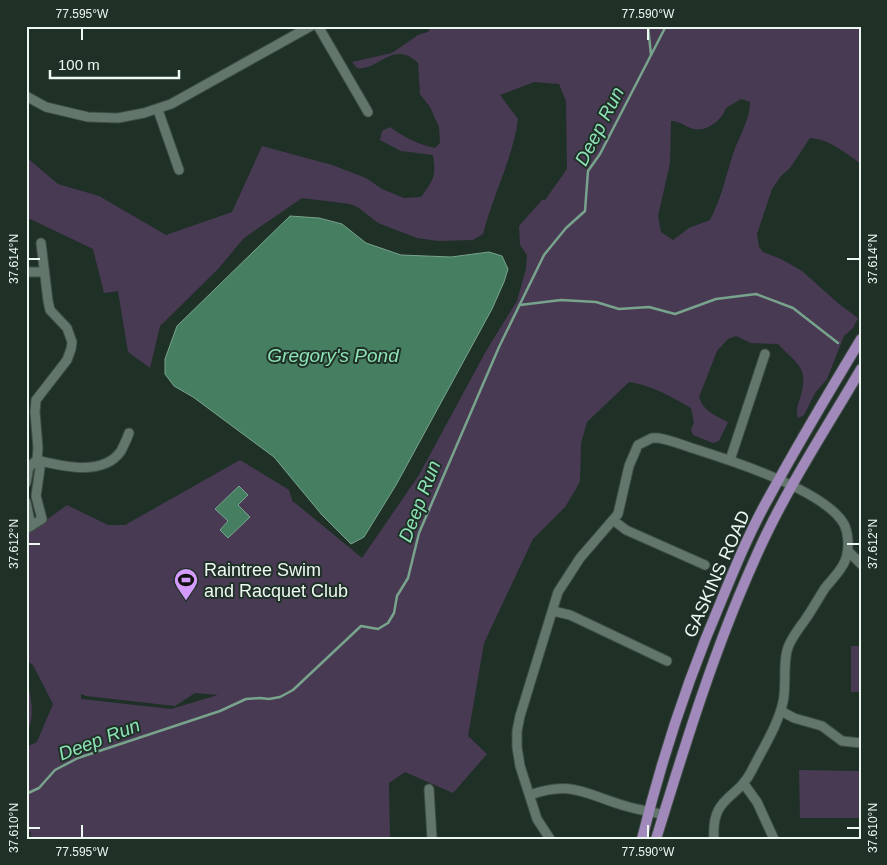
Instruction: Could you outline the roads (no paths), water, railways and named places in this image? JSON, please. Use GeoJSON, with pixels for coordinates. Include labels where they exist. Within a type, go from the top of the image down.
{"type":"FeatureCollection","features":[{"type":"Feature","properties":{"kind":"main road","name":"GASKINS ROAD"},"geometry":{"type":"LineString","coordinates":[[642,839],[661,767],[680,706],[707,633],[738,561],[768,500],[861,339]]}},
{"type":"Feature","properties":{"kind":"main road","name":"GASKINS ROAD"},"geometry":{"type":"LineString","coordinates":[[656,839],[696,712],[736,602],[754,560],[776,514],[861,369]]}},
{"type":"Feature","properties":{"kind":"street"},"geometry":{"type":"LineString","coordinates":[[26,96],[46,107],[88,117],[118,118],[158,110],[311,26]]}},
{"type":"Feature","properties":{"kind":"street"},"geometry":{"type":"LineString","coordinates":[[318,26],[368,112]]}},
{"type":"Feature","properties":{"kind":"street"},"geometry":{"type":"LineString","coordinates":[[158,110],[179,170]]}},
{"type":"Feature","properties":{"kind":"street"},"geometry":{"type":"LineString","coordinates":[[26,502],[29,527],[42,519],[36,496],[40,468],[37,460],[35,412],[31,400],[67,360],[70,355],[72,342],[67,328],[50,310],[41,243]]}},
{"type":"Feature","properties":{"kind":"street"},"geometry":{"type":"LineString","coordinates":[[26,272],[44,272]]}},
{"type":"Feature","properties":{"kind":"street"},"geometry":{"type":"LineString","coordinates":[[730,460],[765,354]]}},
{"type":"Feature","properties":{"kind":"street"},"geometry":{"type":"LineString","coordinates":[[37,460],[71,468],[93,467],[115,457],[121,451],[129,433]]}},
{"type":"Feature","properties":{"kind":"street"},"geometry":{"type":"LineString","coordinates":[[550,839],[537,819],[520,766],[517,747],[518,731],[526,694],[558,592],[570,572],[618,514],[629,466],[638,445],[652,438],[658,438],[730,460],[780,479],[830,509],[844,523],[847,533],[848,551],[846,561],[824,590],[788,646],[784,698],[781,711],[748,779],[722,802],[714,820],[714,839]]}},
{"type":"Feature","properties":{"kind":"street"},"geometry":{"type":"LineString","coordinates":[[26,483],[29,467],[37,460]]}},
{"type":"Feature","properties":{"kind":"street"},"geometry":{"type":"LineString","coordinates":[[613,520],[626,530],[705,565]]}},
{"type":"Feature","properties":{"kind":"street"},"geometry":{"type":"LineString","coordinates":[[848,551],[861,564]]}},
{"type":"Feature","properties":{"kind":"street"},"geometry":{"type":"LineString","coordinates":[[553,611],[570,615],[667,660]]}},
{"type":"Feature","properties":{"kind":"street"},"geometry":{"type":"LineString","coordinates":[[781,711],[794,718],[822,726],[842,741],[861,743]]}},
{"type":"Feature","properties":{"kind":"street"},"geometry":{"type":"LineString","coordinates":[[744,784],[757,802],[774,839]]}},
{"type":"Feature","properties":{"kind":"street"},"geometry":{"type":"LineString","coordinates":[[530,795],[542,790],[563,787],[572,788],[620,804],[664,815]]}},
{"type":"Feature","properties":{"kind":"street"},"geometry":{"type":"LineString","coordinates":[[429,789],[432,839]]}},
{"type":"Feature","properties":{"kind":"water","name":"Gregory's Pond"},"geometry":{"type":"Polygon","coordinates":[[[290,216],[319,218],[342,224],[366,243],[401,255],[451,257],[489,252],[502,256],[508,269],[492,309],[396,485],[364,537],[351,544],[322,515],[274,457],[193,397],[174,386],[165,374],[165,359],[177,326],[290,216]]]}},
{"type":"Feature","properties":{"kind":"water"},"geometry":{"type":"Polygon","coordinates":[[[239,486],[248,495],[238,505],[250,517],[228,538],[220,530],[228,521],[215,509],[239,486]]]}},
{"type":"Feature","properties":{"kind":"waterway"},"geometry":{"type":"LineString","coordinates":[[648,26],[651,55]]}},
{"type":"Feature","properties":{"kind":"waterway","name":"Deep Run"},"geometry":{"type":"LineString","coordinates":[[26,794],[39,788],[55,770],[78,758],[220,711],[246,699],[280,697],[293,690],[361,626],[378,629],[388,623],[394,613],[397,596],[408,578],[419,533],[499,347],[544,255],[566,228],[585,211],[588,171],[600,154],[666,26]]}},
{"type":"Feature","properties":{"kind":"waterway"},"geometry":{"type":"LineString","coordinates":[[520,305],[561,300],[596,302],[619,309],[649,307],[675,314],[716,299],[756,294],[793,308],[838,343]]}},
{"type":"Feature","properties":{"kind":"place","name":"Raintree Swim and Racquet Club"},"geometry":{"type":"Point","coordinates":[186,601]}}]}
